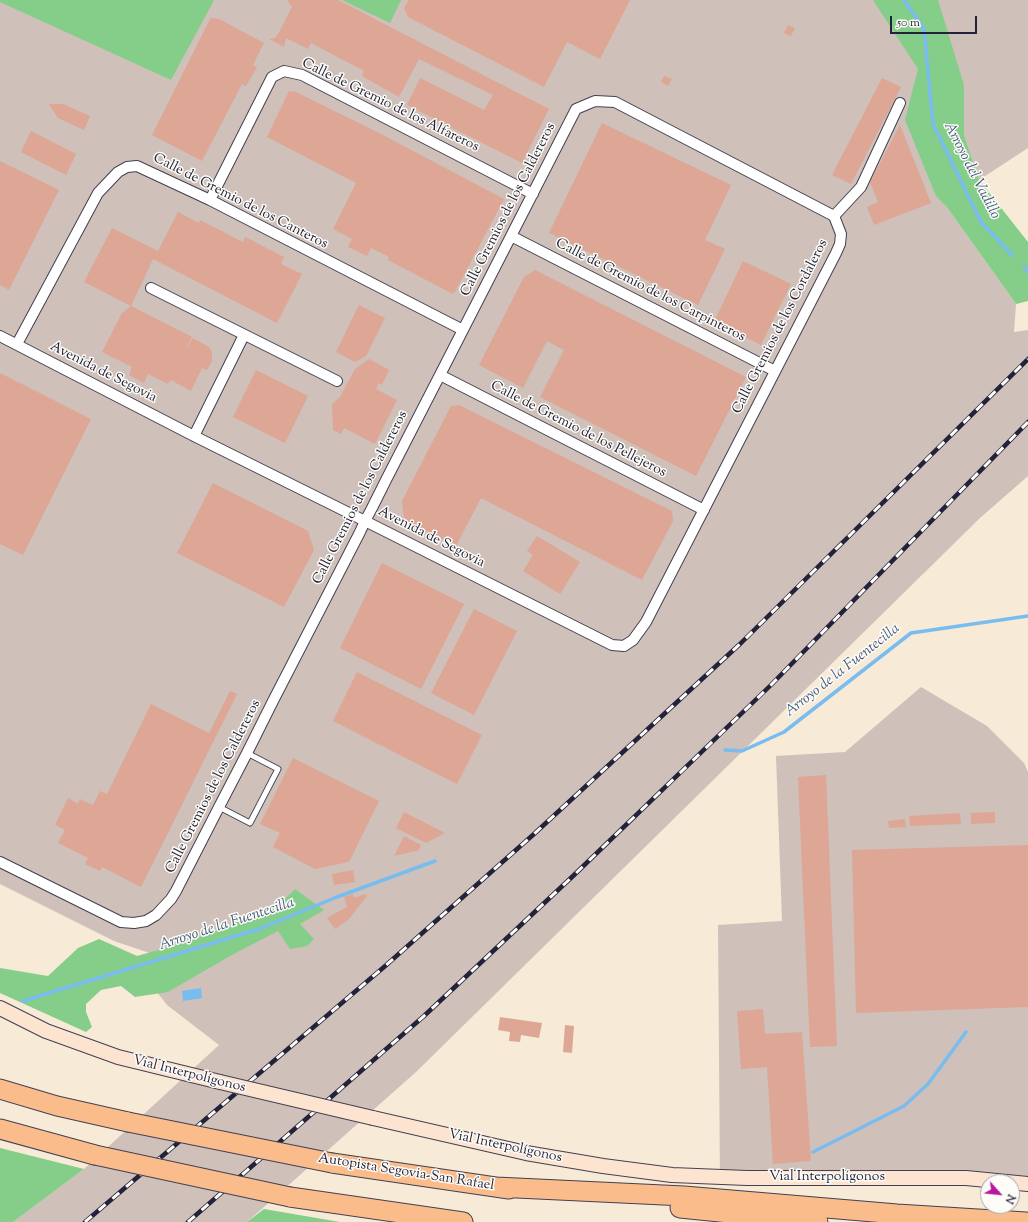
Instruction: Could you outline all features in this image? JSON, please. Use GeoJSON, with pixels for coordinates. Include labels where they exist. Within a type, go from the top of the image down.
{"type":"FeatureCollection","features":[{"type":"Feature","properties":{"kind":"highway","name":"Autopista Segovia-San Rafael"},"geometry":{"type":"LineString","coordinates":[[0,1089],[57,1106],[128,1122],[332,1163],[496,1187],[818,1222]]}},
{"type":"Feature","properties":{"kind":"highway"},"geometry":{"type":"LineString","coordinates":[[0,1129],[95,1155],[290,1197],[463,1222]]}},
{"type":"Feature","properties":{"kind":"highway"},"geometry":{"type":"LineString","coordinates":[[496,1187],[684,1196],[897,1214],[1026,1222]]}},
{"type":"Feature","properties":{"kind":"main road","name":"Vial Interpolígonos"},"geometry":{"type":"LineString","coordinates":[[0,1008],[46,1031],[118,1057],[526,1153],[603,1166],[672,1174],[747,1178],[979,1179],[1028,1184]]}},
{"type":"Feature","properties":{"kind":"street","name":"Calle de Gremio de los Alfareros"},"geometry":{"type":"LineString","coordinates":[[210,200],[272,77],[284,71],[302,75],[533,194]]}},
{"type":"Feature","properties":{"kind":"street","name":"Calle Gremios de los Caldereros"},"geometry":{"type":"LineString","coordinates":[[0,862],[120,922],[134,923],[146,921],[156,915],[171,899],[576,109],[595,101],[615,102],[834,216]]}},
{"type":"Feature","properties":{"kind":"street"},"geometry":{"type":"LineString","coordinates":[[834,216],[861,187],[900,103]]}},
{"type":"Feature","properties":{"kind":"street","name":"Calle de Gremio de los Canteros"},"geometry":{"type":"LineString","coordinates":[[17,344],[98,193],[118,172],[127,167],[137,166],[210,200],[463,330]]}},
{"type":"Feature","properties":{"kind":"street","name":"Calle Gremios de los Cordaleros"},"geometry":{"type":"LineString","coordinates":[[612,645],[624,646],[633,640],[646,622],[704,510],[840,244],[841,234],[834,216]]}},
{"type":"Feature","properties":{"kind":"street","name":"Calle de Gremio de los Carpinteros"},"geometry":{"type":"LineString","coordinates":[[511,236],[775,371]]}},
{"type":"Feature","properties":{"kind":"street"},"geometry":{"type":"LineString","coordinates":[[150,288],[337,381]]}},
{"type":"Feature","properties":{"kind":"street"},"geometry":{"type":"LineString","coordinates":[[194,436],[244,335]]}},
{"type":"Feature","properties":{"kind":"street","name":"Avenida de Segovia"},"geometry":{"type":"LineString","coordinates":[[0,336],[194,436],[612,645]]}},
{"type":"Feature","properties":{"kind":"street","name":"Calle de Gremio de los Pellejeros"},"geometry":{"type":"LineString","coordinates":[[440,375],[704,510]]}},
{"type":"Feature","properties":{"kind":"lane"},"geometry":{"type":"LineString","coordinates":[[219,807],[250,822],[278,769],[246,753]]}},
{"type":"Feature","properties":{"kind":"shaded area"},"geometry":{"type":"Polygon","coordinates":[[[0,0],[1028,0],[1028,148],[979,180],[946,206],[1016,304],[1014,332],[1028,330],[1028,476],[980,518],[416,1072],[247,1222],[13,1222],[84,1169],[219,1045],[167,1005],[150,983],[203,971],[114,941],[0,884],[0,0]]]}},
{"type":"Feature","properties":{"kind":"shaded area"},"geometry":{"type":"Polygon","coordinates":[[[921,687],[987,726],[1024,763],[1028,772],[1028,1183],[1020,1183],[1020,1174],[980,1174],[980,1183],[720,1184],[718,925],[782,921],[776,756],[845,752],[921,687]]]}},
{"type":"Feature","properties":{"kind":"green space"},"geometry":{"type":"Polygon","coordinates":[[[0,0],[214,0],[171,80],[0,2],[0,0]]]}},
{"type":"Feature","properties":{"kind":"green space"},"geometry":{"type":"Polygon","coordinates":[[[342,0],[401,0],[390,23],[342,0]]]}},
{"type":"Feature","properties":{"kind":"green space"},"geometry":{"type":"Polygon","coordinates":[[[873,0],[938,0],[964,85],[964,136],[979,180],[1028,242],[1028,301],[1016,304],[946,206],[936,196],[905,120],[918,69],[873,0]]]}},
{"type":"Feature","properties":{"kind":"green space"},"geometry":{"type":"Polygon","coordinates":[[[295,889],[324,910],[300,924],[314,939],[307,946],[290,949],[278,931],[230,956],[168,992],[135,997],[121,986],[101,990],[86,1004],[86,1012],[92,1027],[86,1032],[0,993],[0,968],[48,976],[78,948],[99,939],[137,956],[190,941],[278,906],[295,889]]]}},
{"type":"Feature","properties":{"kind":"green space"},"geometry":{"type":"Polygon","coordinates":[[[0,1148],[84,1169],[13,1222],[0,1222],[0,1148]]]}},
{"type":"Feature","properties":{"kind":"green space"},"geometry":{"type":"Polygon","coordinates":[[[264,1209],[340,1222],[247,1222],[264,1209]]]}},
{"type":"Feature","properties":{"kind":"water"},"geometry":{"type":"Polygon","coordinates":[[[201,988],[202,998],[183,1001],[182,991],[201,988]]]}},
{"type":"Feature","properties":{"kind":"building"},"geometry":{"type":"Polygon","coordinates":[[[287,0],[338,0],[549,109],[522,163],[407,105],[420,78],[484,110],[493,95],[419,59],[399,97],[362,76],[364,71],[311,43],[308,49],[286,38],[284,47],[269,39],[275,38],[278,34],[292,7],[287,0]]]}},
{"type":"Feature","properties":{"kind":"building"},"geometry":{"type":"Polygon","coordinates":[[[409,0],[630,0],[600,59],[567,42],[544,87],[408,17],[404,8],[409,0]]]}},
{"type":"Feature","properties":{"kind":"building"},"geometry":{"type":"Polygon","coordinates":[[[210,19],[219,19],[264,43],[253,65],[257,67],[246,86],[242,84],[202,161],[152,135],[210,19]]]}},
{"type":"Feature","properties":{"kind":"building"},"geometry":{"type":"Polygon","coordinates":[[[788,25],[795,28],[791,36],[784,33],[788,25]]]}},
{"type":"Feature","properties":{"kind":"building"},"geometry":{"type":"Polygon","coordinates":[[[664,76],[672,79],[668,86],[661,82],[664,76]]]}},
{"type":"Feature","properties":{"kind":"building"},"geometry":{"type":"Polygon","coordinates":[[[882,78],[901,87],[851,184],[832,175],[882,78]]]}},
{"type":"Feature","properties":{"kind":"building"},"geometry":{"type":"Polygon","coordinates":[[[289,91],[296,92],[381,134],[504,199],[453,294],[388,260],[389,257],[371,248],[367,256],[348,247],[352,239],[333,229],[356,183],[267,137],[289,91]]]}},
{"type":"Feature","properties":{"kind":"building"},"geometry":{"type":"Polygon","coordinates":[[[49,104],[63,104],[90,116],[84,130],[58,118],[49,104]]]}},
{"type":"Feature","properties":{"kind":"building"},"geometry":{"type":"Polygon","coordinates":[[[602,123],[731,185],[705,240],[725,249],[698,305],[549,233],[602,123]]]}},
{"type":"Feature","properties":{"kind":"building"},"geometry":{"type":"Polygon","coordinates":[[[900,125],[931,203],[874,225],[867,207],[878,202],[870,182],[900,125]]]}},
{"type":"Feature","properties":{"kind":"building"},"geometry":{"type":"Polygon","coordinates":[[[31,131],[76,154],[66,175],[21,152],[31,131]]]}},
{"type":"Feature","properties":{"kind":"building"},"geometry":{"type":"Polygon","coordinates":[[[0,161],[59,190],[9,290],[0,285],[0,161]]]}},
{"type":"Feature","properties":{"kind":"building"},"geometry":{"type":"Polygon","coordinates":[[[178,212],[199,223],[200,220],[243,242],[245,237],[284,257],[281,264],[302,274],[277,323],[153,259],[131,306],[84,282],[112,228],[158,251],[178,212]]]}},
{"type":"Feature","properties":{"kind":"building"},"geometry":{"type":"Polygon","coordinates":[[[743,261],[791,284],[761,345],[714,322],[743,261]]]}},
{"type":"Feature","properties":{"kind":"building"},"geometry":{"type":"Polygon","coordinates":[[[535,270],[746,377],[696,476],[540,397],[564,350],[547,341],[523,388],[479,365],[524,277],[535,270]]]}},
{"type":"Feature","properties":{"kind":"building"},"geometry":{"type":"Polygon","coordinates":[[[359,305],[385,318],[366,356],[355,362],[336,352],[359,305]]]}},
{"type":"Feature","properties":{"kind":"building"},"geometry":{"type":"Polygon","coordinates":[[[131,306],[192,337],[185,351],[193,338],[209,347],[212,352],[212,361],[207,370],[202,368],[191,391],[171,380],[168,384],[148,374],[144,383],[129,375],[132,367],[102,352],[122,313],[131,306]]]}},
{"type":"Feature","properties":{"kind":"building"},"geometry":{"type":"Polygon","coordinates":[[[369,359],[389,370],[382,385],[379,383],[376,389],[397,400],[375,444],[344,428],[341,434],[333,430],[332,404],[340,397],[355,369],[369,359]]]}},
{"type":"Feature","properties":{"kind":"building"},"geometry":{"type":"Polygon","coordinates":[[[256,370],[308,396],[285,443],[233,417],[256,370]]]}},
{"type":"Feature","properties":{"kind":"building"},"geometry":{"type":"Polygon","coordinates":[[[0,373],[91,419],[23,555],[0,544],[0,373]]]}},
{"type":"Feature","properties":{"kind":"building"},"geometry":{"type":"Polygon","coordinates":[[[459,405],[672,511],[673,521],[642,580],[481,498],[456,546],[404,519],[402,501],[451,406],[459,405]]]}},
{"type":"Feature","properties":{"kind":"building"},"geometry":{"type":"Polygon","coordinates":[[[213,483],[308,531],[314,550],[284,607],[177,553],[213,483]]]}},
{"type":"Feature","properties":{"kind":"building"},"geometry":{"type":"Polygon","coordinates":[[[537,536],[580,562],[560,594],[523,571],[533,555],[527,551],[537,536]]]}},
{"type":"Feature","properties":{"kind":"building"},"geometry":{"type":"Polygon","coordinates":[[[382,563],[464,604],[421,689],[340,648],[382,563]]]}},
{"type":"Feature","properties":{"kind":"building"},"geometry":{"type":"Polygon","coordinates":[[[474,609],[517,631],[474,715],[431,693],[474,609]]]}},
{"type":"Feature","properties":{"kind":"building"},"geometry":{"type":"Polygon","coordinates":[[[357,672],[482,735],[457,784],[333,721],[357,672]]]}},
{"type":"Feature","properties":{"kind":"building"},"geometry":{"type":"Polygon","coordinates":[[[230,691],[237,694],[141,887],[102,867],[100,871],[85,864],[88,858],[58,843],[65,830],[55,825],[68,798],[78,804],[80,799],[93,805],[100,791],[107,794],[151,704],[209,733],[230,691]]]}},
{"type":"Feature","properties":{"kind":"building"},"geometry":{"type":"Polygon","coordinates":[[[293,758],[379,801],[349,862],[315,869],[273,847],[280,833],[260,824],[293,758]]]}},
{"type":"Feature","properties":{"kind":"building"},"geometry":{"type":"Polygon","coordinates":[[[826,775],[837,1046],[810,1047],[798,777],[826,775]]]}},
{"type":"Feature","properties":{"kind":"building"},"geometry":{"type":"Polygon","coordinates":[[[404,812],[445,833],[426,843],[396,828],[404,812]]]}},
{"type":"Feature","properties":{"kind":"building"},"geometry":{"type":"Polygon","coordinates":[[[995,812],[995,823],[971,824],[971,813],[995,812]]]}},
{"type":"Feature","properties":{"kind":"building"},"geometry":{"type":"Polygon","coordinates":[[[960,813],[961,824],[910,826],[909,816],[960,813]]]}},
{"type":"Feature","properties":{"kind":"building"},"geometry":{"type":"Polygon","coordinates":[[[905,819],[906,827],[889,828],[888,821],[905,819]]]}},
{"type":"Feature","properties":{"kind":"building"},"geometry":{"type":"Polygon","coordinates":[[[404,836],[421,845],[419,850],[394,856],[404,836]]]}},
{"type":"Feature","properties":{"kind":"building"},"geometry":{"type":"Polygon","coordinates":[[[1028,845],[1028,1007],[856,1013],[852,850],[1028,845]]]}},
{"type":"Feature","properties":{"kind":"building"},"geometry":{"type":"Polygon","coordinates":[[[353,870],[355,882],[334,885],[332,874],[353,870]]]}},
{"type":"Feature","properties":{"kind":"building"},"geometry":{"type":"Polygon","coordinates":[[[353,894],[354,898],[365,894],[367,896],[348,920],[335,929],[327,918],[347,907],[344,897],[353,894]]]}},
{"type":"Feature","properties":{"kind":"building"},"geometry":{"type":"Polygon","coordinates":[[[763,1009],[765,1034],[802,1032],[811,1161],[773,1164],[767,1067],[741,1069],[737,1011],[763,1009]]]}},
{"type":"Feature","properties":{"kind":"building"},"geometry":{"type":"Polygon","coordinates":[[[500,1017],[542,1023],[539,1038],[521,1035],[520,1042],[509,1041],[510,1032],[498,1030],[500,1017]]]}},
{"type":"Feature","properties":{"kind":"building"},"geometry":{"type":"Polygon","coordinates":[[[565,1025],[574,1026],[572,1053],[563,1052],[565,1025]]]}},
{"type":"Feature","properties":{"kind":"waterway","name":"Arroyo del Vadillo"},"geometry":{"type":"LineString","coordinates":[[904,0],[924,29],[933,124],[981,222],[1012,255]]}},
{"type":"Feature","properties":{"kind":"waterway","name":"Arroyo del Vadillo"},"geometry":{"type":"LineString","coordinates":[[1024,267],[1028,272]]}},
{"type":"Feature","properties":{"kind":"waterway","name":"Arroyo de la Fuentecilla"},"geometry":{"type":"LineString","coordinates":[[725,750],[742,751],[784,732],[911,633],[1028,616]]}},
{"type":"Feature","properties":{"kind":"waterway","name":"Arroyo de la Fuentecilla"},"geometry":{"type":"LineString","coordinates":[[23,1001],[259,929],[337,897],[435,861]]}},
{"type":"Feature","properties":{"kind":"waterway"},"geometry":{"type":"LineString","coordinates":[[813,1152],[904,1106],[928,1084],[966,1032]]}},
{"type":"Feature","properties":{"kind":"railway"},"geometry":{"type":"LineString","coordinates":[[85,1222],[384,967],[534,834],[740,644],[1028,359]]}},
{"type":"Feature","properties":{"kind":"railway"},"geometry":{"type":"LineString","coordinates":[[188,1222],[424,1016],[573,876],[771,685],[1028,422]]}}]}
